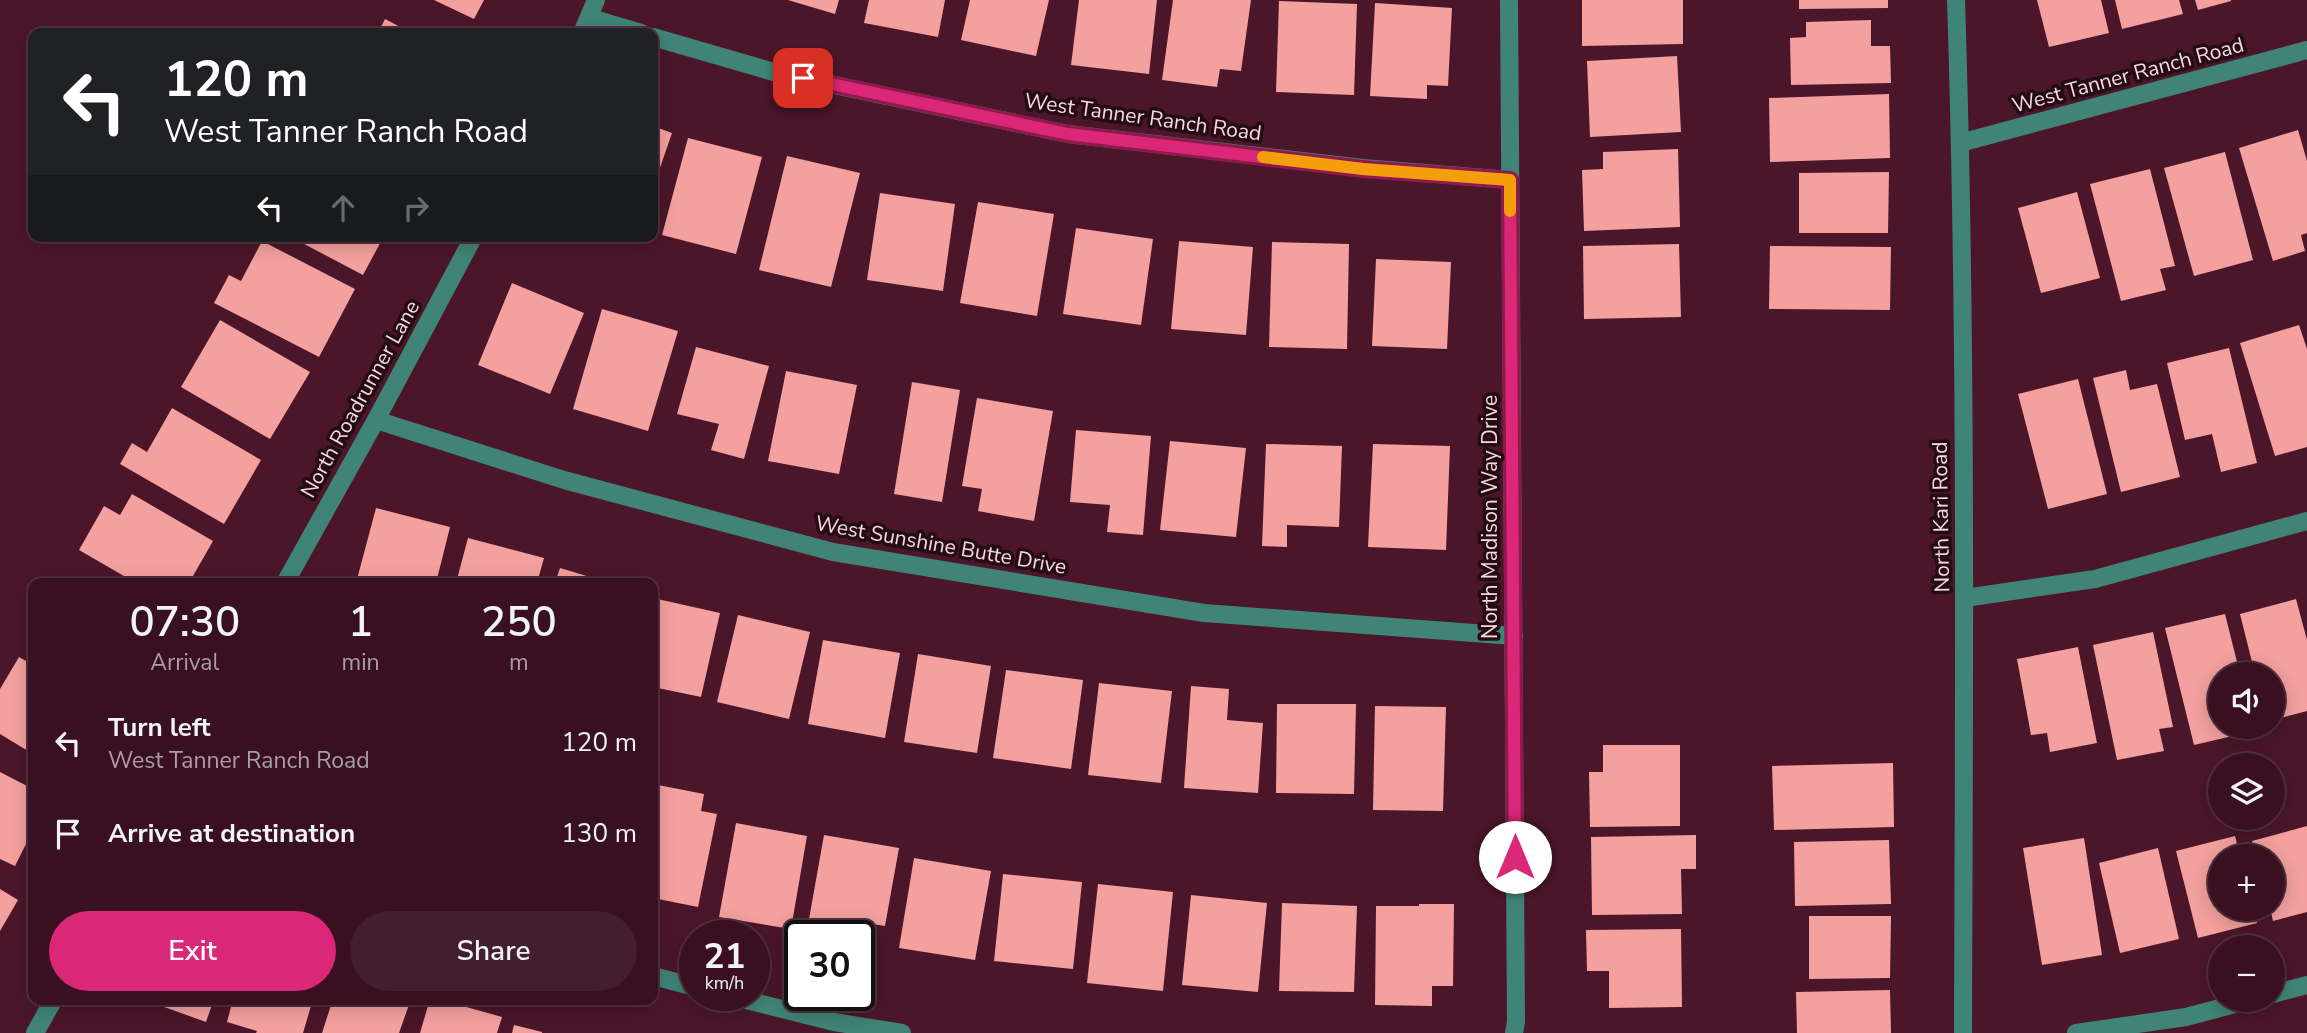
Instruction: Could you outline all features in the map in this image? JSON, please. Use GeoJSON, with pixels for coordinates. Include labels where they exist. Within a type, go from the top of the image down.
{"type":"FeatureCollection","features":[{"type":"Feature","properties":{"kind":"street"},"geometry":{"type":"LineString","coordinates":[[586,26],[596,0]]}},
{"type":"Feature","properties":{"kind":"street","name":"North Madison Way Drive"},"geometry":{"type":"LineString","coordinates":[[1509,0],[1514,1033]]}},
{"type":"Feature","properties":{"kind":"street","name":"North Kari Road"},"geometry":{"type":"LineString","coordinates":[[1956,0],[1965,598],[1963,1033]]}},
{"type":"Feature","properties":{"kind":"street","name":"West Tanner Ranch Road"},"geometry":{"type":"LineString","coordinates":[[658,38],[777,73],[1068,134],[1363,169],[1510,180]]}},
{"type":"Feature","properties":{"kind":"street","name":"West Tanner Ranch Road"},"geometry":{"type":"LineString","coordinates":[[1960,144],[2307,50]]}},
{"type":"Feature","properties":{"kind":"street","name":"North Roadrunner Lane"},"geometry":{"type":"LineString","coordinates":[[288,578],[471,242]]}},
{"type":"Feature","properties":{"kind":"street","name":"West Sunshine Butte Drive"},"geometry":{"type":"LineString","coordinates":[[376,420],[564,480],[833,552],[1204,613],[1514,636]]}},
{"type":"Feature","properties":{"kind":"street"},"geometry":{"type":"LineString","coordinates":[[1965,598],[2095,579],[2307,521]]}},
{"type":"Feature","properties":{"kind":"street"},"geometry":{"type":"LineString","coordinates":[[658,977],[679,983]]}},
{"type":"Feature","properties":{"kind":"street"},"geometry":{"type":"LineString","coordinates":[[2285,991],[2307,985]]}},
{"type":"Feature","properties":{"kind":"street"},"geometry":{"type":"LineString","coordinates":[[35,1033],[51,1005]]}},
{"type":"Feature","properties":{"kind":"street"},"geometry":{"type":"LineString","coordinates":[[770,1006],[834,1022],[902,1033]]}},
{"type":"Feature","properties":{"kind":"street"},"geometry":{"type":"LineString","coordinates":[[2076,1033],[2186,1017],[2208,1011]]}},
{"type":"Feature","properties":{"kind":"building"},"geometry":{"type":"Polygon","coordinates":[[[434,0],[484,0],[474,19],[434,0]]]}},
{"type":"Feature","properties":{"kind":"building"},"geometry":{"type":"Polygon","coordinates":[[[788,0],[839,0],[835,14],[788,0]]]}},
{"type":"Feature","properties":{"kind":"building"},"geometry":{"type":"Polygon","coordinates":[[[869,0],[945,0],[938,37],[864,23],[869,0]]]}},
{"type":"Feature","properties":{"kind":"building"},"geometry":{"type":"Polygon","coordinates":[[[970,0],[1049,0],[1036,56],[961,40],[970,0]]]}},
{"type":"Feature","properties":{"kind":"building"},"geometry":{"type":"Polygon","coordinates":[[[1079,0],[1157,0],[1149,74],[1071,65],[1079,0]]]}},
{"type":"Feature","properties":{"kind":"building"},"geometry":{"type":"Polygon","coordinates":[[[1173,0],[1251,0],[1241,71],[1220,69],[1217,87],[1162,80],[1173,0]]]}},
{"type":"Feature","properties":{"kind":"building"},"geometry":{"type":"Polygon","coordinates":[[[1582,0],[1683,0],[1683,44],[1582,46],[1582,0]]]}},
{"type":"Feature","properties":{"kind":"building"},"geometry":{"type":"Polygon","coordinates":[[[1799,0],[1888,0],[1888,8],[1799,9],[1799,0]]]}},
{"type":"Feature","properties":{"kind":"building"},"geometry":{"type":"Polygon","coordinates":[[[2037,0],[2101,0],[2109,33],[2049,47],[2037,0]]]}},
{"type":"Feature","properties":{"kind":"building"},"geometry":{"type":"Polygon","coordinates":[[[2115,0],[2179,0],[2183,14],[2122,29],[2115,0]]]}},
{"type":"Feature","properties":{"kind":"building"},"geometry":{"type":"Polygon","coordinates":[[[2195,0],[2231,0],[2231,1],[2198,10],[2195,0]]]}},
{"type":"Feature","properties":{"kind":"building"},"geometry":{"type":"Polygon","coordinates":[[[1279,1],[1357,4],[1354,95],[1276,92],[1279,1]]]}},
{"type":"Feature","properties":{"kind":"building"},"geometry":{"type":"Polygon","coordinates":[[[1375,3],[1452,8],[1448,86],[1427,85],[1427,99],[1370,96],[1375,3]]]}},
{"type":"Feature","properties":{"kind":"building"},"geometry":{"type":"Polygon","coordinates":[[[385,19],[402,28],[380,28],[385,19]]]}},
{"type":"Feature","properties":{"kind":"building"},"geometry":{"type":"Polygon","coordinates":[[[1871,20],[1871,46],[1890,46],[1891,83],[1791,85],[1790,38],[1806,37],[1806,22],[1871,20]]]}},
{"type":"Feature","properties":{"kind":"building"},"geometry":{"type":"Polygon","coordinates":[[[1677,56],[1681,132],[1590,137],[1587,61],[1677,56]]]}},
{"type":"Feature","properties":{"kind":"building"},"geometry":{"type":"Polygon","coordinates":[[[1889,94],[1890,158],[1770,162],[1769,98],[1889,94]]]}},
{"type":"Feature","properties":{"kind":"building"},"geometry":{"type":"Polygon","coordinates":[[[658,128],[672,133],[658,174],[658,128]]]}},
{"type":"Feature","properties":{"kind":"building"},"geometry":{"type":"Polygon","coordinates":[[[2298,130],[2307,161],[2307,233],[2301,235],[2305,251],[2273,261],[2239,148],[2298,130]]]}},
{"type":"Feature","properties":{"kind":"building"},"geometry":{"type":"Polygon","coordinates":[[[688,138],[762,157],[736,254],[662,235],[688,138]]]}},
{"type":"Feature","properties":{"kind":"building"},"geometry":{"type":"Polygon","coordinates":[[[1678,149],[1680,227],[1584,231],[1582,170],[1603,169],[1603,152],[1678,149]]]}},
{"type":"Feature","properties":{"kind":"building"},"geometry":{"type":"Polygon","coordinates":[[[2225,152],[2253,260],[2194,276],[2164,168],[2225,152]]]}},
{"type":"Feature","properties":{"kind":"building"},"geometry":{"type":"Polygon","coordinates":[[[787,156],[860,173],[831,287],[759,270],[787,156]]]}},
{"type":"Feature","properties":{"kind":"building"},"geometry":{"type":"Polygon","coordinates":[[[2150,169],[2175,266],[2160,269],[2166,290],[2121,301],[2090,184],[2150,169]]]}},
{"type":"Feature","properties":{"kind":"building"},"geometry":{"type":"Polygon","coordinates":[[[1889,172],[1888,233],[1799,233],[1799,173],[1889,172]]]}},
{"type":"Feature","properties":{"kind":"building"},"geometry":{"type":"Polygon","coordinates":[[[2077,192],[2100,278],[2041,293],[2018,208],[2077,192]]]}},
{"type":"Feature","properties":{"kind":"building"},"geometry":{"type":"Polygon","coordinates":[[[880,193],[955,204],[943,291],[867,280],[880,193]]]}},
{"type":"Feature","properties":{"kind":"building"},"geometry":{"type":"Polygon","coordinates":[[[978,202],[1054,214],[1037,316],[960,303],[978,202]]]}},
{"type":"Feature","properties":{"kind":"building"},"geometry":{"type":"Polygon","coordinates":[[[1076,228],[1153,239],[1141,325],[1063,314],[1076,228]]]}},
{"type":"Feature","properties":{"kind":"building"},"geometry":{"type":"Polygon","coordinates":[[[1179,241],[1253,247],[1246,335],[1171,329],[1179,241]]]}},
{"type":"Feature","properties":{"kind":"building"},"geometry":{"type":"Polygon","coordinates":[[[261,242],[264,242],[355,289],[319,357],[214,303],[229,275],[241,281],[261,242]]]}},
{"type":"Feature","properties":{"kind":"building"},"geometry":{"type":"Polygon","coordinates":[[[300,242],[381,242],[363,275],[300,242]]]}},
{"type":"Feature","properties":{"kind":"building"},"geometry":{"type":"Polygon","coordinates":[[[1272,242],[1349,244],[1347,349],[1269,347],[1272,242]]]}},
{"type":"Feature","properties":{"kind":"building"},"geometry":{"type":"Polygon","coordinates":[[[1679,244],[1681,317],[1584,319],[1583,246],[1679,244]]]}},
{"type":"Feature","properties":{"kind":"building"},"geometry":{"type":"Polygon","coordinates":[[[1770,246],[1891,247],[1890,310],[1769,309],[1770,246]]]}},
{"type":"Feature","properties":{"kind":"building"},"geometry":{"type":"Polygon","coordinates":[[[1376,259],[1451,262],[1447,349],[1372,346],[1376,259]]]}},
{"type":"Feature","properties":{"kind":"building"},"geometry":{"type":"Polygon","coordinates":[[[512,283],[584,313],[550,394],[478,365],[512,283]]]}},
{"type":"Feature","properties":{"kind":"building"},"geometry":{"type":"Polygon","coordinates":[[[602,309],[678,331],[648,431],[573,409],[602,309]]]}},
{"type":"Feature","properties":{"kind":"building"},"geometry":{"type":"Polygon","coordinates":[[[220,320],[310,372],[270,439],[181,387],[220,320]]]}},
{"type":"Feature","properties":{"kind":"building"},"geometry":{"type":"Polygon","coordinates":[[[2299,325],[2307,349],[2307,447],[2275,456],[2240,343],[2299,325]]]}},
{"type":"Feature","properties":{"kind":"building"},"geometry":{"type":"Polygon","coordinates":[[[696,347],[769,366],[744,459],[711,450],[719,424],[677,414],[696,347]]]}},
{"type":"Feature","properties":{"kind":"building"},"geometry":{"type":"Polygon","coordinates":[[[2229,348],[2257,463],[2221,472],[2212,434],[2185,440],[2167,363],[2229,348]]]}},
{"type":"Feature","properties":{"kind":"building"},"geometry":{"type":"Polygon","coordinates":[[[2126,370],[2130,390],[2157,384],[2180,477],[2121,492],[2093,378],[2126,370]]]}},
{"type":"Feature","properties":{"kind":"building"},"geometry":{"type":"Polygon","coordinates":[[[786,371],[857,385],[839,474],[768,461],[786,371]]]}},
{"type":"Feature","properties":{"kind":"building"},"geometry":{"type":"Polygon","coordinates":[[[2078,379],[2107,494],[2048,509],[2018,394],[2078,379]]]}},
{"type":"Feature","properties":{"kind":"building"},"geometry":{"type":"Polygon","coordinates":[[[912,382],[960,390],[942,502],[894,494],[912,382]]]}},
{"type":"Feature","properties":{"kind":"building"},"geometry":{"type":"Polygon","coordinates":[[[977,398],[1053,411],[1034,521],[978,511],[982,489],[962,486],[977,398]]]}},
{"type":"Feature","properties":{"kind":"building"},"geometry":{"type":"Polygon","coordinates":[[[172,408],[261,460],[224,524],[120,464],[132,443],[147,452],[172,408]]]}},
{"type":"Feature","properties":{"kind":"building"},"geometry":{"type":"Polygon","coordinates":[[[1076,430],[1151,436],[1143,535],[1107,532],[1110,505],[1070,502],[1076,430]]]}},
{"type":"Feature","properties":{"kind":"building"},"geometry":{"type":"Polygon","coordinates":[[[1170,441],[1246,448],[1236,537],[1160,530],[1170,441]]]}},
{"type":"Feature","properties":{"kind":"building"},"geometry":{"type":"Polygon","coordinates":[[[1266,444],[1342,446],[1339,527],[1287,525],[1287,547],[1262,546],[1266,444]]]}},
{"type":"Feature","properties":{"kind":"building"},"geometry":{"type":"Polygon","coordinates":[[[1373,444],[1450,446],[1446,550],[1368,547],[1373,444]]]}},
{"type":"Feature","properties":{"kind":"building"},"geometry":{"type":"Polygon","coordinates":[[[132,494],[213,541],[192,578],[127,578],[79,550],[104,506],[120,515],[132,494]]]}},
{"type":"Feature","properties":{"kind":"building"},"geometry":{"type":"Polygon","coordinates":[[[376,508],[450,527],[437,578],[357,578],[376,508]]]}},
{"type":"Feature","properties":{"kind":"building"},"geometry":{"type":"Polygon","coordinates":[[[468,538],[544,558],[538,578],[457,578],[468,538]]]}},
{"type":"Feature","properties":{"kind":"building"},"geometry":{"type":"Polygon","coordinates":[[[560,568],[594,578],[557,578],[560,568]]]}},
{"type":"Feature","properties":{"kind":"building"},"geometry":{"type":"Polygon","coordinates":[[[658,599],[720,613],[701,697],[658,688],[658,599]]]}},
{"type":"Feature","properties":{"kind":"building"},"geometry":{"type":"Polygon","coordinates":[[[2296,599],[2307,640],[2307,711],[2285,717],[2285,662],[2252,662],[2240,614],[2296,599]]]}},
{"type":"Feature","properties":{"kind":"building"},"geometry":{"type":"Polygon","coordinates":[[[2225,614],[2237,662],[2208,662],[2208,739],[2220,739],[2194,745],[2165,628],[2225,614]]]}},
{"type":"Feature","properties":{"kind":"building"},"geometry":{"type":"Polygon","coordinates":[[[738,615],[810,632],[789,719],[717,702],[738,615]]]}},
{"type":"Feature","properties":{"kind":"building"},"geometry":{"type":"Polygon","coordinates":[[[2153,632],[2173,727],[2159,729],[2164,751],[2117,760],[2093,645],[2153,632]]]}},
{"type":"Feature","properties":{"kind":"building"},"geometry":{"type":"Polygon","coordinates":[[[823,640],[900,653],[885,738],[808,724],[823,640]]]}},
{"type":"Feature","properties":{"kind":"building"},"geometry":{"type":"Polygon","coordinates":[[[2078,647],[2097,743],[2050,752],[2047,733],[2031,735],[2017,659],[2078,647]]]}},
{"type":"Feature","properties":{"kind":"building"},"geometry":{"type":"Polygon","coordinates":[[[918,654],[991,666],[977,753],[904,742],[918,654]]]}},
{"type":"Feature","properties":{"kind":"building"},"geometry":{"type":"Polygon","coordinates":[[[19,657],[28,662],[28,751],[0,734],[0,689],[19,657]]]}},
{"type":"Feature","properties":{"kind":"building"},"geometry":{"type":"Polygon","coordinates":[[[1006,670],[1083,680],[1071,769],[993,758],[1006,670]]]}},
{"type":"Feature","properties":{"kind":"building"},"geometry":{"type":"Polygon","coordinates":[[[1099,683],[1172,691],[1161,783],[1088,775],[1099,683]]]}},
{"type":"Feature","properties":{"kind":"building"},"geometry":{"type":"Polygon","coordinates":[[[1191,686],[1229,689],[1227,720],[1263,723],[1258,793],[1184,788],[1191,686]]]}},
{"type":"Feature","properties":{"kind":"building"},"geometry":{"type":"Polygon","coordinates":[[[1277,704],[1356,704],[1354,794],[1276,793],[1277,704]]]}},
{"type":"Feature","properties":{"kind":"building"},"geometry":{"type":"Polygon","coordinates":[[[1375,706],[1446,707],[1443,811],[1373,810],[1375,706]]]}},
{"type":"Feature","properties":{"kind":"building"},"geometry":{"type":"Polygon","coordinates":[[[1603,745],[1680,745],[1680,826],[1590,827],[1589,772],[1603,772],[1603,745]]]}},
{"type":"Feature","properties":{"kind":"building"},"geometry":{"type":"Polygon","coordinates":[[[1893,763],[1894,827],[1774,830],[1772,766],[1893,763]]]}},
{"type":"Feature","properties":{"kind":"building"},"geometry":{"type":"Polygon","coordinates":[[[0,772],[28,786],[28,845],[26,844],[15,866],[0,859],[0,772]]]}},
{"type":"Feature","properties":{"kind":"building"},"geometry":{"type":"Polygon","coordinates":[[[658,785],[704,794],[701,811],[717,814],[698,907],[658,899],[658,785]]]}},
{"type":"Feature","properties":{"kind":"building"},"geometry":{"type":"Polygon","coordinates":[[[736,823],[807,836],[793,920],[784,920],[784,928],[770,926],[770,920],[719,917],[736,823]]]}},
{"type":"Feature","properties":{"kind":"building"},"geometry":{"type":"Polygon","coordinates":[[[2307,826],[2307,912],[2285,918],[2285,844],[2253,844],[2252,841],[2307,826]]]}},
{"type":"Feature","properties":{"kind":"building"},"geometry":{"type":"Polygon","coordinates":[[[824,835],[899,848],[885,926],[875,924],[875,920],[809,920],[824,835]]]}},
{"type":"Feature","properties":{"kind":"building"},"geometry":{"type":"Polygon","coordinates":[[[1696,835],[1696,869],[1681,869],[1682,914],[1592,915],[1591,837],[1696,835]]]}},
{"type":"Feature","properties":{"kind":"building"},"geometry":{"type":"Polygon","coordinates":[[[2235,836],[2237,844],[2208,844],[2208,921],[2257,923],[2198,938],[2176,851],[2235,836]]]}},
{"type":"Feature","properties":{"kind":"building"},"geometry":{"type":"Polygon","coordinates":[[[2084,838],[2102,955],[2042,965],[2023,848],[2084,838]]]}},
{"type":"Feature","properties":{"kind":"building"},"geometry":{"type":"Polygon","coordinates":[[[1889,840],[1891,904],[1795,906],[1794,842],[1889,840]]]}},
{"type":"Feature","properties":{"kind":"building"},"geometry":{"type":"Polygon","coordinates":[[[2158,848],[2179,939],[2120,953],[2099,863],[2158,848]]]}},
{"type":"Feature","properties":{"kind":"building"},"geometry":{"type":"Polygon","coordinates":[[[914,858],[991,871],[975,960],[899,948],[914,858]]]}},
{"type":"Feature","properties":{"kind":"building"},"geometry":{"type":"Polygon","coordinates":[[[1003,874],[1082,882],[1073,969],[994,961],[1003,874]]]}},
{"type":"Feature","properties":{"kind":"building"},"geometry":{"type":"Polygon","coordinates":[[[1098,884],[1173,892],[1163,991],[1087,983],[1098,884]]]}},
{"type":"Feature","properties":{"kind":"building"},"geometry":{"type":"Polygon","coordinates":[[[0,889],[18,900],[0,931],[0,889]]]}},
{"type":"Feature","properties":{"kind":"building"},"geometry":{"type":"Polygon","coordinates":[[[1191,895],[1267,903],[1258,992],[1182,985],[1191,895]]]}},
{"type":"Feature","properties":{"kind":"building"},"geometry":{"type":"Polygon","coordinates":[[[1282,903],[1357,906],[1354,992],[1279,991],[1282,903]]]}},
{"type":"Feature","properties":{"kind":"building"},"geometry":{"type":"Polygon","coordinates":[[[1454,904],[1453,986],[1432,986],[1432,1006],[1375,1005],[1376,906],[1454,904]]]}},
{"type":"Feature","properties":{"kind":"building"},"geometry":{"type":"Polygon","coordinates":[[[1809,916],[1891,916],[1890,978],[1809,979],[1809,916]]]}},
{"type":"Feature","properties":{"kind":"building"},"geometry":{"type":"Polygon","coordinates":[[[1681,929],[1682,1007],[1609,1008],[1609,971],[1587,971],[1586,930],[1681,929]]]}},
{"type":"Feature","properties":{"kind":"building"},"geometry":{"type":"Polygon","coordinates":[[[1890,990],[1891,1033],[1797,1033],[1796,992],[1890,990]]]}},
{"type":"Feature","properties":{"kind":"building"},"geometry":{"type":"Polygon","coordinates":[[[159,1005],[212,1005],[206,1022],[159,1005]]]}},
{"type":"Feature","properties":{"kind":"building"},"geometry":{"type":"Polygon","coordinates":[[[231,1005],[311,1005],[303,1033],[256,1033],[257,1031],[227,1022],[231,1005]]]}},
{"type":"Feature","properties":{"kind":"building"},"geometry":{"type":"Polygon","coordinates":[[[331,1005],[409,1005],[399,1033],[322,1033],[331,1005]]]}},
{"type":"Feature","properties":{"kind":"building"},"geometry":{"type":"Polygon","coordinates":[[[428,1005],[459,1005],[502,1017],[497,1033],[420,1033],[428,1005]]]}},
{"type":"Feature","properties":{"kind":"building"},"geometry":{"type":"Polygon","coordinates":[[[514,1025],[542,1032],[542,1033],[512,1033],[514,1025]]]}},
{"type":"Feature","properties":{"kind":"slow traffic"},"geometry":{"type":"LineString","coordinates":[[1263,157],[1363,169],[1510,180],[1510,211]]}},
{"type":"Feature","properties":{"kind":"route"},"geometry":{"type":"LineString","coordinates":[[803,78],[1068,134],[1363,169],[1510,180],[1515,857]]}}]}
